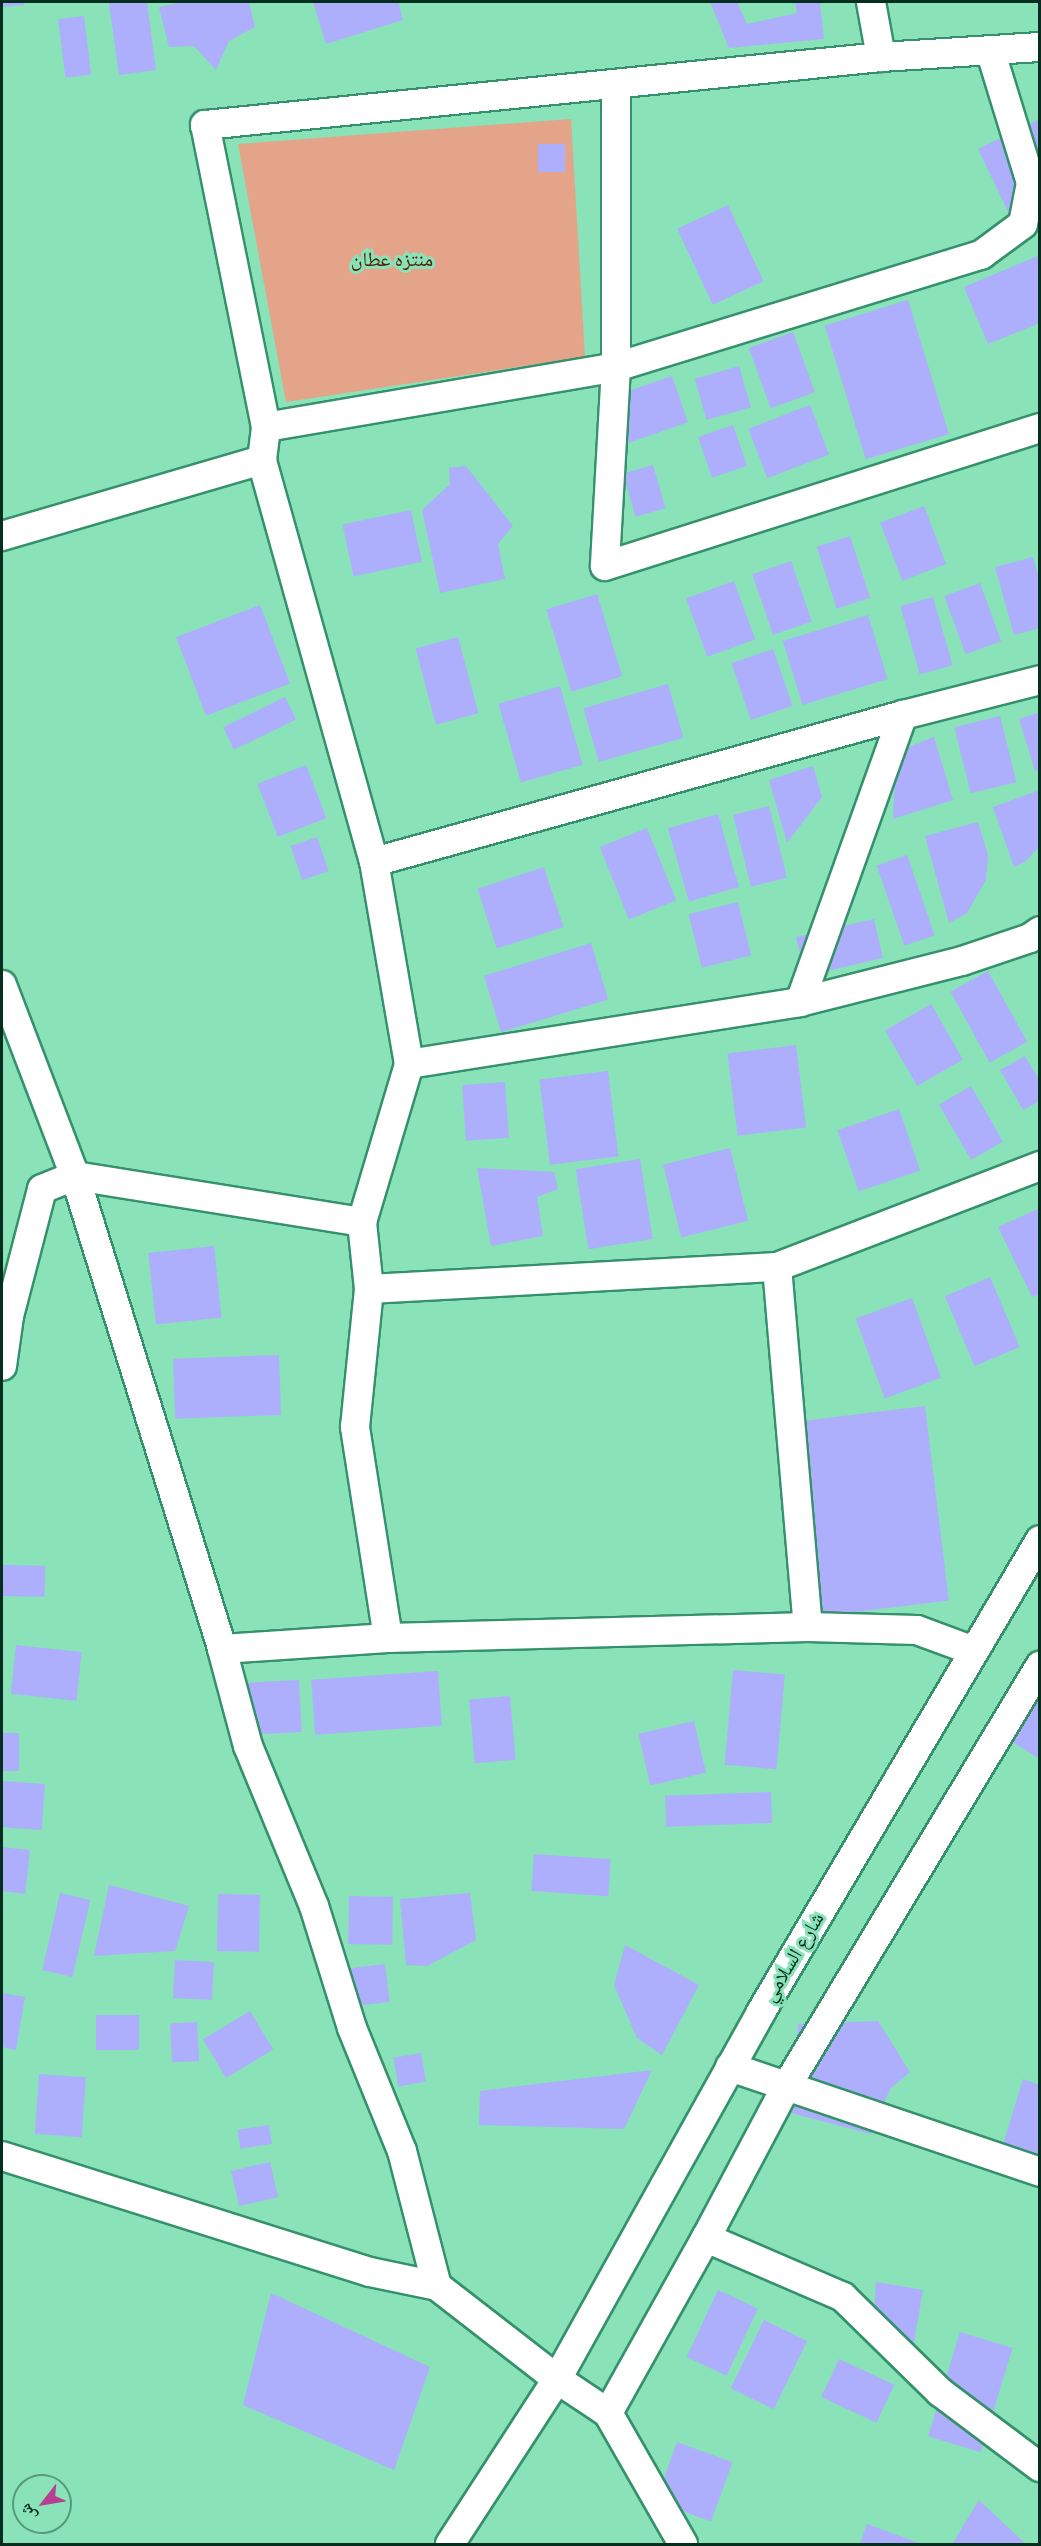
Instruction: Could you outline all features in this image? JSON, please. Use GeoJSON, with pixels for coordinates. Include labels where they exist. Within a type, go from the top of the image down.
{"type":"FeatureCollection","features":[{"type":"Feature","properties":{"kind":"street"},"geometry":{"type":"LineString","coordinates":[[871,2],[881,57]]}},
{"type":"Feature","properties":{"kind":"street"},"geometry":{"type":"LineString","coordinates":[[388,1638],[354,1427],[369,1289],[362,1222],[409,1064],[374,862],[262,460],[266,428],[205,125],[881,57],[1040,47]]}},
{"type":"Feature","properties":{"kind":"street"},"geometry":{"type":"LineString","coordinates":[[266,428],[616,367],[981,255],[1023,224],[1031,183],[990,50]]}},
{"type":"Feature","properties":{"kind":"street"},"geometry":{"type":"LineString","coordinates":[[616,85],[616,367],[605,566],[1040,428]]}},
{"type":"Feature","properties":{"kind":"street"},"geometry":{"type":"LineString","coordinates":[[2,536],[262,460]]}},
{"type":"Feature","properties":{"kind":"street"},"geometry":{"type":"LineString","coordinates":[[374,862],[903,715],[1040,680]]}},
{"type":"Feature","properties":{"kind":"street"},"geometry":{"type":"LineString","coordinates":[[800,1002],[903,715]]}},
{"type":"Feature","properties":{"kind":"street"},"geometry":{"type":"LineString","coordinates":[[409,1064],[800,1002],[962,961],[1030,938],[1040,931]]}},
{"type":"Feature","properties":{"kind":"street"},"geometry":{"type":"LineString","coordinates":[[2,985],[75,1176],[222,1649],[248,1746],[314,1906],[352,2028],[402,2151],[437,2286]]}},
{"type":"Feature","properties":{"kind":"street"},"geometry":{"type":"LineString","coordinates":[[369,1289],[777,1267],[1040,1166]]}},
{"type":"Feature","properties":{"kind":"street"},"geometry":{"type":"LineString","coordinates":[[2,1366],[9,1316],[42,1189],[75,1176],[362,1222]]}},
{"type":"Feature","properties":{"kind":"street"},"geometry":{"type":"LineString","coordinates":[[777,1267],[808,1627]]}},
{"type":"Feature","properties":{"kind":"street","name":"شارع السلامي"},"geometry":{"type":"LineString","coordinates":[[450,2544],[557,2379],[730,2067],[1040,1540]]}},
{"type":"Feature","properties":{"kind":"street"},"geometry":{"type":"LineString","coordinates":[[222,1649],[388,1638],[808,1627],[917,1630],[974,1651]]}},
{"type":"Feature","properties":{"kind":"street"},"geometry":{"type":"LineString","coordinates":[[608,2413],[706,2238],[786,2087],[1040,1666]]}},
{"type":"Feature","properties":{"kind":"street"},"geometry":{"type":"LineString","coordinates":[[730,2067],[1040,2172]]}},
{"type":"Feature","properties":{"kind":"street"},"geometry":{"type":"LineString","coordinates":[[2,2156],[370,2272],[437,2286],[557,2379],[608,2413],[683,2544]]}},
{"type":"Feature","properties":{"kind":"street"},"geometry":{"type":"LineString","coordinates":[[706,2238],[843,2297],[940,2392],[1040,2467]]}},
{"type":"Feature","properties":{"kind":"green space","name":"منتزه عطان"},"geometry":{"type":"Polygon","coordinates":[[[571,119],[585,357],[286,402],[238,144],[571,119]]]}},
{"type":"Feature","properties":{"kind":"building"},"geometry":{"type":"Polygon","coordinates":[[[2,2],[24,2],[24,5],[2,7],[2,2]]]}},
{"type":"Feature","properties":{"kind":"building"},"geometry":{"type":"Polygon","coordinates":[[[147,2],[156,70],[119,75],[109,3],[147,2]]]}},
{"type":"Feature","properties":{"kind":"building"},"geometry":{"type":"Polygon","coordinates":[[[184,2],[249,2],[255,27],[229,41],[216,70],[194,46],[169,47],[159,7],[184,2]]]}},
{"type":"Feature","properties":{"kind":"building"},"geometry":{"type":"Polygon","coordinates":[[[313,2],[398,2],[403,20],[326,44],[313,2]]]}},
{"type":"Feature","properties":{"kind":"building"},"geometry":{"type":"Polygon","coordinates":[[[710,2],[737,2],[747,24],[797,13],[795,2],[820,2],[824,39],[729,48],[710,2]]]}},
{"type":"Feature","properties":{"kind":"building"},"geometry":{"type":"Polygon","coordinates":[[[84,16],[91,75],[65,78],[58,19],[84,16]]]}},
{"type":"Feature","properties":{"kind":"building"},"geometry":{"type":"Polygon","coordinates":[[[1040,119],[1040,209],[1013,222],[978,149],[1040,119]]]}},
{"type":"Feature","properties":{"kind":"building"},"geometry":{"type":"Polygon","coordinates":[[[538,144],[565,144],[565,172],[538,172],[538,144]]]}},
{"type":"Feature","properties":{"kind":"building"},"geometry":{"type":"Polygon","coordinates":[[[728,205],[763,281],[713,305],[677,229],[728,205]]]}},
{"type":"Feature","properties":{"kind":"building"},"geometry":{"type":"Polygon","coordinates":[[[1040,255],[1040,323],[988,344],[964,287],[1040,255]]]}},
{"type":"Feature","properties":{"kind":"building"},"geometry":{"type":"Polygon","coordinates":[[[908,300],[949,434],[866,459],[825,325],[908,300]]]}},
{"type":"Feature","properties":{"kind":"building"},"geometry":{"type":"Polygon","coordinates":[[[793,332],[815,392],[771,408],[749,348],[793,332]]]}},
{"type":"Feature","properties":{"kind":"building"},"geometry":{"type":"Polygon","coordinates":[[[739,366],[751,407],[707,420],[695,379],[739,366]]]}},
{"type":"Feature","properties":{"kind":"building"},"geometry":{"type":"Polygon","coordinates":[[[672,376],[688,422],[618,446],[602,400],[672,376]]]}},
{"type":"Feature","properties":{"kind":"building"},"geometry":{"type":"Polygon","coordinates":[[[810,405],[829,454],[767,478],[748,429],[810,405]]]}},
{"type":"Feature","properties":{"kind":"building"},"geometry":{"type":"Polygon","coordinates":[[[733,425],[747,466],[712,478],[698,437],[733,425]]]}},
{"type":"Feature","properties":{"kind":"building"},"geometry":{"type":"Polygon","coordinates":[[[653,465],[665,508],[636,517],[623,474],[653,465]]]}},
{"type":"Feature","properties":{"kind":"building"},"geometry":{"type":"Polygon","coordinates":[[[466,466],[513,526],[498,544],[505,579],[440,593],[422,510],[450,484],[449,468],[466,466]]]}},
{"type":"Feature","properties":{"kind":"building"},"geometry":{"type":"Polygon","coordinates":[[[924,506],[946,564],[902,581],[880,523],[924,506]]]}},
{"type":"Feature","properties":{"kind":"building"},"geometry":{"type":"Polygon","coordinates":[[[411,510],[422,562],[354,576],[343,525],[411,510]]]}},
{"type":"Feature","properties":{"kind":"building"},"geometry":{"type":"Polygon","coordinates":[[[850,536],[870,598],[837,609],[817,547],[850,536]]]}},
{"type":"Feature","properties":{"kind":"building"},"geometry":{"type":"Polygon","coordinates":[[[1033,557],[1040,582],[1040,628],[1014,635],[995,567],[1033,557]]]}},
{"type":"Feature","properties":{"kind":"building"},"geometry":{"type":"Polygon","coordinates":[[[791,561],[812,622],[773,635],[752,574],[791,561]]]}},
{"type":"Feature","properties":{"kind":"building"},"geometry":{"type":"Polygon","coordinates":[[[734,581],[755,639],[707,657],[686,598],[734,581]]]}},
{"type":"Feature","properties":{"kind":"building"},"geometry":{"type":"Polygon","coordinates":[[[980,583],[1001,641],[965,654],[944,596],[980,583]]]}},
{"type":"Feature","properties":{"kind":"building"},"geometry":{"type":"Polygon","coordinates":[[[597,594],[622,676],[571,692],[546,609],[597,594]]]}},
{"type":"Feature","properties":{"kind":"building"},"geometry":{"type":"Polygon","coordinates":[[[933,597],[953,665],[920,675],[900,606],[933,597]]]}},
{"type":"Feature","properties":{"kind":"building"},"geometry":{"type":"Polygon","coordinates":[[[260,605],[290,683],[206,716],[176,637],[260,605]]]}},
{"type":"Feature","properties":{"kind":"building"},"geometry":{"type":"Polygon","coordinates":[[[868,615],[888,679],[802,705],[783,641],[868,615]]]}},
{"type":"Feature","properties":{"kind":"building"},"geometry":{"type":"Polygon","coordinates":[[[458,637],[478,713],[436,725],[415,648],[458,637]]]}},
{"type":"Feature","properties":{"kind":"building"},"geometry":{"type":"Polygon","coordinates":[[[773,649],[793,706],[751,720],[731,663],[773,649]]]}},
{"type":"Feature","properties":{"kind":"building"},"geometry":{"type":"Polygon","coordinates":[[[668,684],[683,738],[599,762],[583,708],[668,684]]]}},
{"type":"Feature","properties":{"kind":"building"},"geometry":{"type":"Polygon","coordinates":[[[560,686],[583,765],[521,782],[498,704],[560,686]]]}},
{"type":"Feature","properties":{"kind":"building"},"geometry":{"type":"Polygon","coordinates":[[[285,697],[296,719],[234,750],[223,727],[285,697]]]}},
{"type":"Feature","properties":{"kind":"building"},"geometry":{"type":"Polygon","coordinates":[[[1040,712],[1040,770],[1035,771],[1019,719],[1040,712]]]}},
{"type":"Feature","properties":{"kind":"building"},"geometry":{"type":"Polygon","coordinates":[[[1000,716],[1016,782],[971,793],[954,727],[1000,716]]]}},
{"type":"Feature","properties":{"kind":"building"},"geometry":{"type":"Polygon","coordinates":[[[934,737],[953,800],[893,819],[896,752],[934,737]]]}},
{"type":"Feature","properties":{"kind":"building"},"geometry":{"type":"Polygon","coordinates":[[[306,765],[326,818],[278,837],[257,784],[306,765]]]}},
{"type":"Feature","properties":{"kind":"building"},"geometry":{"type":"Polygon","coordinates":[[[813,766],[822,797],[787,843],[769,780],[813,766]]]}},
{"type":"Feature","properties":{"kind":"building"},"geometry":{"type":"Polygon","coordinates":[[[1040,790],[1040,846],[1025,862],[1014,867],[993,807],[1040,790]]]}},
{"type":"Feature","properties":{"kind":"building"},"geometry":{"type":"Polygon","coordinates":[[[769,806],[787,878],[751,887],[733,815],[769,806]]]}},
{"type":"Feature","properties":{"kind":"building"},"geometry":{"type":"Polygon","coordinates":[[[718,814],[739,887],[689,901],[668,828],[718,814]]]}},
{"type":"Feature","properties":{"kind":"building"},"geometry":{"type":"Polygon","coordinates":[[[978,822],[988,855],[986,880],[967,913],[949,923],[925,836],[978,822]]]}},
{"type":"Feature","properties":{"kind":"building"},"geometry":{"type":"Polygon","coordinates":[[[647,828],[676,900],[629,919],[600,847],[647,828]]]}},
{"type":"Feature","properties":{"kind":"building"},"geometry":{"type":"Polygon","coordinates":[[[317,837],[329,871],[302,880],[291,846],[317,837]]]}},
{"type":"Feature","properties":{"kind":"building"},"geometry":{"type":"Polygon","coordinates":[[[907,855],[935,935],[904,946],[877,865],[907,855]]]}},
{"type":"Feature","properties":{"kind":"building"},"geometry":{"type":"Polygon","coordinates":[[[544,867],[563,927],[497,949],[477,889],[544,867]]]}},
{"type":"Feature","properties":{"kind":"building"},"geometry":{"type":"Polygon","coordinates":[[[738,902],[751,955],[702,968],[689,914],[738,902]]]}},
{"type":"Feature","properties":{"kind":"building"},"geometry":{"type":"Polygon","coordinates":[[[874,919],[883,958],[805,976],[796,937],[874,919]]]}},
{"type":"Feature","properties":{"kind":"building"},"geometry":{"type":"Polygon","coordinates":[[[591,943],[608,999],[501,1032],[484,976],[591,943]]]}},
{"type":"Feature","properties":{"kind":"building"},"geometry":{"type":"Polygon","coordinates":[[[988,971],[1027,1042],[990,1063],[950,992],[988,971]]]}},
{"type":"Feature","properties":{"kind":"building"},"geometry":{"type":"Polygon","coordinates":[[[931,1004],[963,1059],[917,1086],[885,1030],[931,1004]]]}},
{"type":"Feature","properties":{"kind":"building"},"geometry":{"type":"Polygon","coordinates":[[[796,1045],[806,1127],[738,1136],[728,1053],[796,1045]]]}},
{"type":"Feature","properties":{"kind":"building"},"geometry":{"type":"Polygon","coordinates":[[[1025,1056],[1040,1081],[1040,1101],[1023,1110],[1000,1070],[1025,1056]]]}},
{"type":"Feature","properties":{"kind":"building"},"geometry":{"type":"Polygon","coordinates":[[[608,1071],[618,1156],[550,1165],[540,1079],[608,1071]]]}},
{"type":"Feature","properties":{"kind":"building"},"geometry":{"type":"Polygon","coordinates":[[[505,1082],[509,1138],[466,1141],[462,1085],[505,1082]]]}},
{"type":"Feature","properties":{"kind":"building"},"geometry":{"type":"Polygon","coordinates":[[[971,1086],[1003,1141],[971,1160],[939,1104],[971,1086]]]}},
{"type":"Feature","properties":{"kind":"building"},"geometry":{"type":"Polygon","coordinates":[[[899,1109],[920,1170],[859,1192],[838,1130],[899,1109]]]}},
{"type":"Feature","properties":{"kind":"building"},"geometry":{"type":"Polygon","coordinates":[[[730,1148],[748,1221],[681,1237],[663,1165],[730,1148]]]}},
{"type":"Feature","properties":{"kind":"building"},"geometry":{"type":"Polygon","coordinates":[[[640,1159],[653,1239],[588,1249],[576,1169],[640,1159]]]}},
{"type":"Feature","properties":{"kind":"building"},"geometry":{"type":"Polygon","coordinates":[[[477,1168],[554,1172],[558,1189],[537,1197],[543,1236],[491,1246],[477,1168]]]}},
{"type":"Feature","properties":{"kind":"building"},"geometry":{"type":"Polygon","coordinates":[[[1040,1208],[1040,1294],[1032,1297],[998,1227],[1040,1208]]]}},
{"type":"Feature","properties":{"kind":"building"},"geometry":{"type":"Polygon","coordinates":[[[214,1246],[222,1318],[156,1325],[148,1253],[214,1246]]]}},
{"type":"Feature","properties":{"kind":"building"},"geometry":{"type":"Polygon","coordinates":[[[990,1277],[1020,1347],[975,1366],[945,1296],[990,1277]]]}},
{"type":"Feature","properties":{"kind":"building"},"geometry":{"type":"Polygon","coordinates":[[[912,1298],[941,1378],[885,1398],[856,1319],[912,1298]]]}},
{"type":"Feature","properties":{"kind":"building"},"geometry":{"type":"Polygon","coordinates":[[[279,1355],[281,1415],[175,1419],[173,1359],[279,1355]]]}},
{"type":"Feature","properties":{"kind":"building"},"geometry":{"type":"Polygon","coordinates":[[[925,1406],[949,1601],[802,1619],[778,1424],[925,1406]]]}},
{"type":"Feature","properties":{"kind":"building"},"geometry":{"type":"Polygon","coordinates":[[[2,1565],[45,1566],[44,1597],[2,1596],[2,1565]]]}},
{"type":"Feature","properties":{"kind":"building"},"geometry":{"type":"Polygon","coordinates":[[[16,1645],[82,1652],[77,1701],[11,1694],[16,1645]]]}},
{"type":"Feature","properties":{"kind":"building"},"geometry":{"type":"Polygon","coordinates":[[[733,1670],[785,1675],[777,1769],[725,1765],[733,1670]]]}},
{"type":"Feature","properties":{"kind":"building"},"geometry":{"type":"Polygon","coordinates":[[[438,1671],[442,1726],[315,1735],[311,1680],[438,1671]]]}},
{"type":"Feature","properties":{"kind":"building"},"geometry":{"type":"Polygon","coordinates":[[[299,1680],[302,1732],[238,1735],[235,1683],[299,1680]]]}},
{"type":"Feature","properties":{"kind":"building"},"geometry":{"type":"Polygon","coordinates":[[[1040,1693],[1040,1759],[1009,1740],[1040,1693]]]}},
{"type":"Feature","properties":{"kind":"building"},"geometry":{"type":"Polygon","coordinates":[[[510,1696],[516,1760],[475,1763],[469,1700],[510,1696]]]}},
{"type":"Feature","properties":{"kind":"building"},"geometry":{"type":"Polygon","coordinates":[[[694,1721],[706,1773],[650,1785],[638,1734],[694,1721]]]}},
{"type":"Feature","properties":{"kind":"building"},"geometry":{"type":"Polygon","coordinates":[[[2,1733],[19,1733],[19,1771],[2,1771],[2,1733]]]}},
{"type":"Feature","properties":{"kind":"building"},"geometry":{"type":"Polygon","coordinates":[[[2,1781],[45,1784],[42,1830],[2,1827],[2,1781]]]}},
{"type":"Feature","properties":{"kind":"building"},"geometry":{"type":"Polygon","coordinates":[[[771,1792],[772,1823],[666,1827],[665,1796],[771,1792]]]}},
{"type":"Feature","properties":{"kind":"building"},"geometry":{"type":"Polygon","coordinates":[[[2,1847],[30,1850],[25,1894],[2,1891],[2,1847]]]}},
{"type":"Feature","properties":{"kind":"building"},"geometry":{"type":"Polygon","coordinates":[[[534,1854],[611,1859],[608,1896],[531,1891],[534,1854]]]}},
{"type":"Feature","properties":{"kind":"building"},"geometry":{"type":"Polygon","coordinates":[[[109,1885],[189,1906],[175,1951],[94,1956],[109,1885]]]}},
{"type":"Feature","properties":{"kind":"building"},"geometry":{"type":"Polygon","coordinates":[[[60,1893],[90,1900],[72,1977],[42,1970],[60,1893]]]}},
{"type":"Feature","properties":{"kind":"building"},"geometry":{"type":"Polygon","coordinates":[[[470,1893],[476,1940],[427,1966],[406,1965],[400,1899],[470,1893]]]}},
{"type":"Feature","properties":{"kind":"building"},"geometry":{"type":"Polygon","coordinates":[[[218,1894],[260,1895],[259,1952],[217,1951],[218,1894]]]}},
{"type":"Feature","properties":{"kind":"building"},"geometry":{"type":"Polygon","coordinates":[[[349,1896],[393,1897],[392,1945],[348,1944],[349,1896]]]}},
{"type":"Feature","properties":{"kind":"building"},"geometry":{"type":"Polygon","coordinates":[[[625,1945],[699,1985],[662,2055],[637,2038],[614,1985],[625,1945]]]}},
{"type":"Feature","properties":{"kind":"building"},"geometry":{"type":"Polygon","coordinates":[[[175,1960],[214,1962],[212,2000],[173,1998],[175,1960]]]}},
{"type":"Feature","properties":{"kind":"building"},"geometry":{"type":"Polygon","coordinates":[[[385,1964],[390,2002],[329,2009],[324,1971],[385,1964]]]}},
{"type":"Feature","properties":{"kind":"building"},"geometry":{"type":"Polygon","coordinates":[[[2,1993],[25,1997],[16,2050],[2,2047],[2,1993]]]}},
{"type":"Feature","properties":{"kind":"building"},"geometry":{"type":"Polygon","coordinates":[[[250,2011],[273,2050],[226,2078],[203,2039],[250,2011]]]}},
{"type":"Feature","properties":{"kind":"building"},"geometry":{"type":"Polygon","coordinates":[[[96,2015],[139,2015],[139,2050],[96,2050],[96,2015]]]}},
{"type":"Feature","properties":{"kind":"building"},"geometry":{"type":"Polygon","coordinates":[[[878,2021],[910,2072],[890,2089],[871,2134],[791,2113],[798,2024],[878,2021]]]}},
{"type":"Feature","properties":{"kind":"building"},"geometry":{"type":"Polygon","coordinates":[[[197,2022],[199,2061],[172,2062],[170,2023],[197,2022]]]}},
{"type":"Feature","properties":{"kind":"building"},"geometry":{"type":"Polygon","coordinates":[[[421,2053],[426,2082],[398,2086],[393,2058],[421,2053]]]}},
{"type":"Feature","properties":{"kind":"building"},"geometry":{"type":"Polygon","coordinates":[[[652,2070],[624,2129],[479,2125],[480,2091],[652,2070]]]}},
{"type":"Feature","properties":{"kind":"building"},"geometry":{"type":"Polygon","coordinates":[[[39,2074],[86,2077],[82,2137],[35,2134],[39,2074]]]}},
{"type":"Feature","properties":{"kind":"building"},"geometry":{"type":"Polygon","coordinates":[[[1023,2079],[1040,2085],[1040,2160],[1002,2148],[1023,2079]]]}},
{"type":"Feature","properties":{"kind":"building"},"geometry":{"type":"Polygon","coordinates":[[[269,2125],[272,2144],[240,2149],[237,2130],[269,2125]]]}},
{"type":"Feature","properties":{"kind":"building"},"geometry":{"type":"Polygon","coordinates":[[[270,2162],[278,2197],[239,2206],[231,2171],[270,2162]]]}},
{"type":"Feature","properties":{"kind":"building"},"geometry":{"type":"Polygon","coordinates":[[[876,2282],[923,2290],[907,2382],[872,2342],[876,2282]]]}},
{"type":"Feature","properties":{"kind":"building"},"geometry":{"type":"Polygon","coordinates":[[[718,2290],[758,2309],[727,2376],[687,2357],[718,2290]]]}},
{"type":"Feature","properties":{"kind":"building"},"geometry":{"type":"Polygon","coordinates":[[[271,2293],[430,2367],[394,2470],[243,2405],[271,2293]]]}},
{"type":"Feature","properties":{"kind":"building"},"geometry":{"type":"Polygon","coordinates":[[[764,2320],[807,2341],[774,2409],[731,2388],[764,2320]]]}},
{"type":"Feature","properties":{"kind":"building"},"geometry":{"type":"Polygon","coordinates":[[[960,2332],[1013,2348],[981,2452],[928,2436],[960,2332]]]}},
{"type":"Feature","properties":{"kind":"building"},"geometry":{"type":"Polygon","coordinates":[[[839,2359],[894,2385],[877,2423],[821,2397],[839,2359]]]}},
{"type":"Feature","properties":{"kind":"building"},"geometry":{"type":"Polygon","coordinates":[[[677,2442],[732,2462],[711,2521],[655,2501],[677,2442]]]}},
{"type":"Feature","properties":{"kind":"building"},"geometry":{"type":"Polygon","coordinates":[[[979,2500],[1026,2544],[952,2544],[979,2500]]]}},
{"type":"Feature","properties":{"kind":"building"},"geometry":{"type":"Polygon","coordinates":[[[867,2524],[922,2544],[860,2544],[867,2524]]]}}]}
